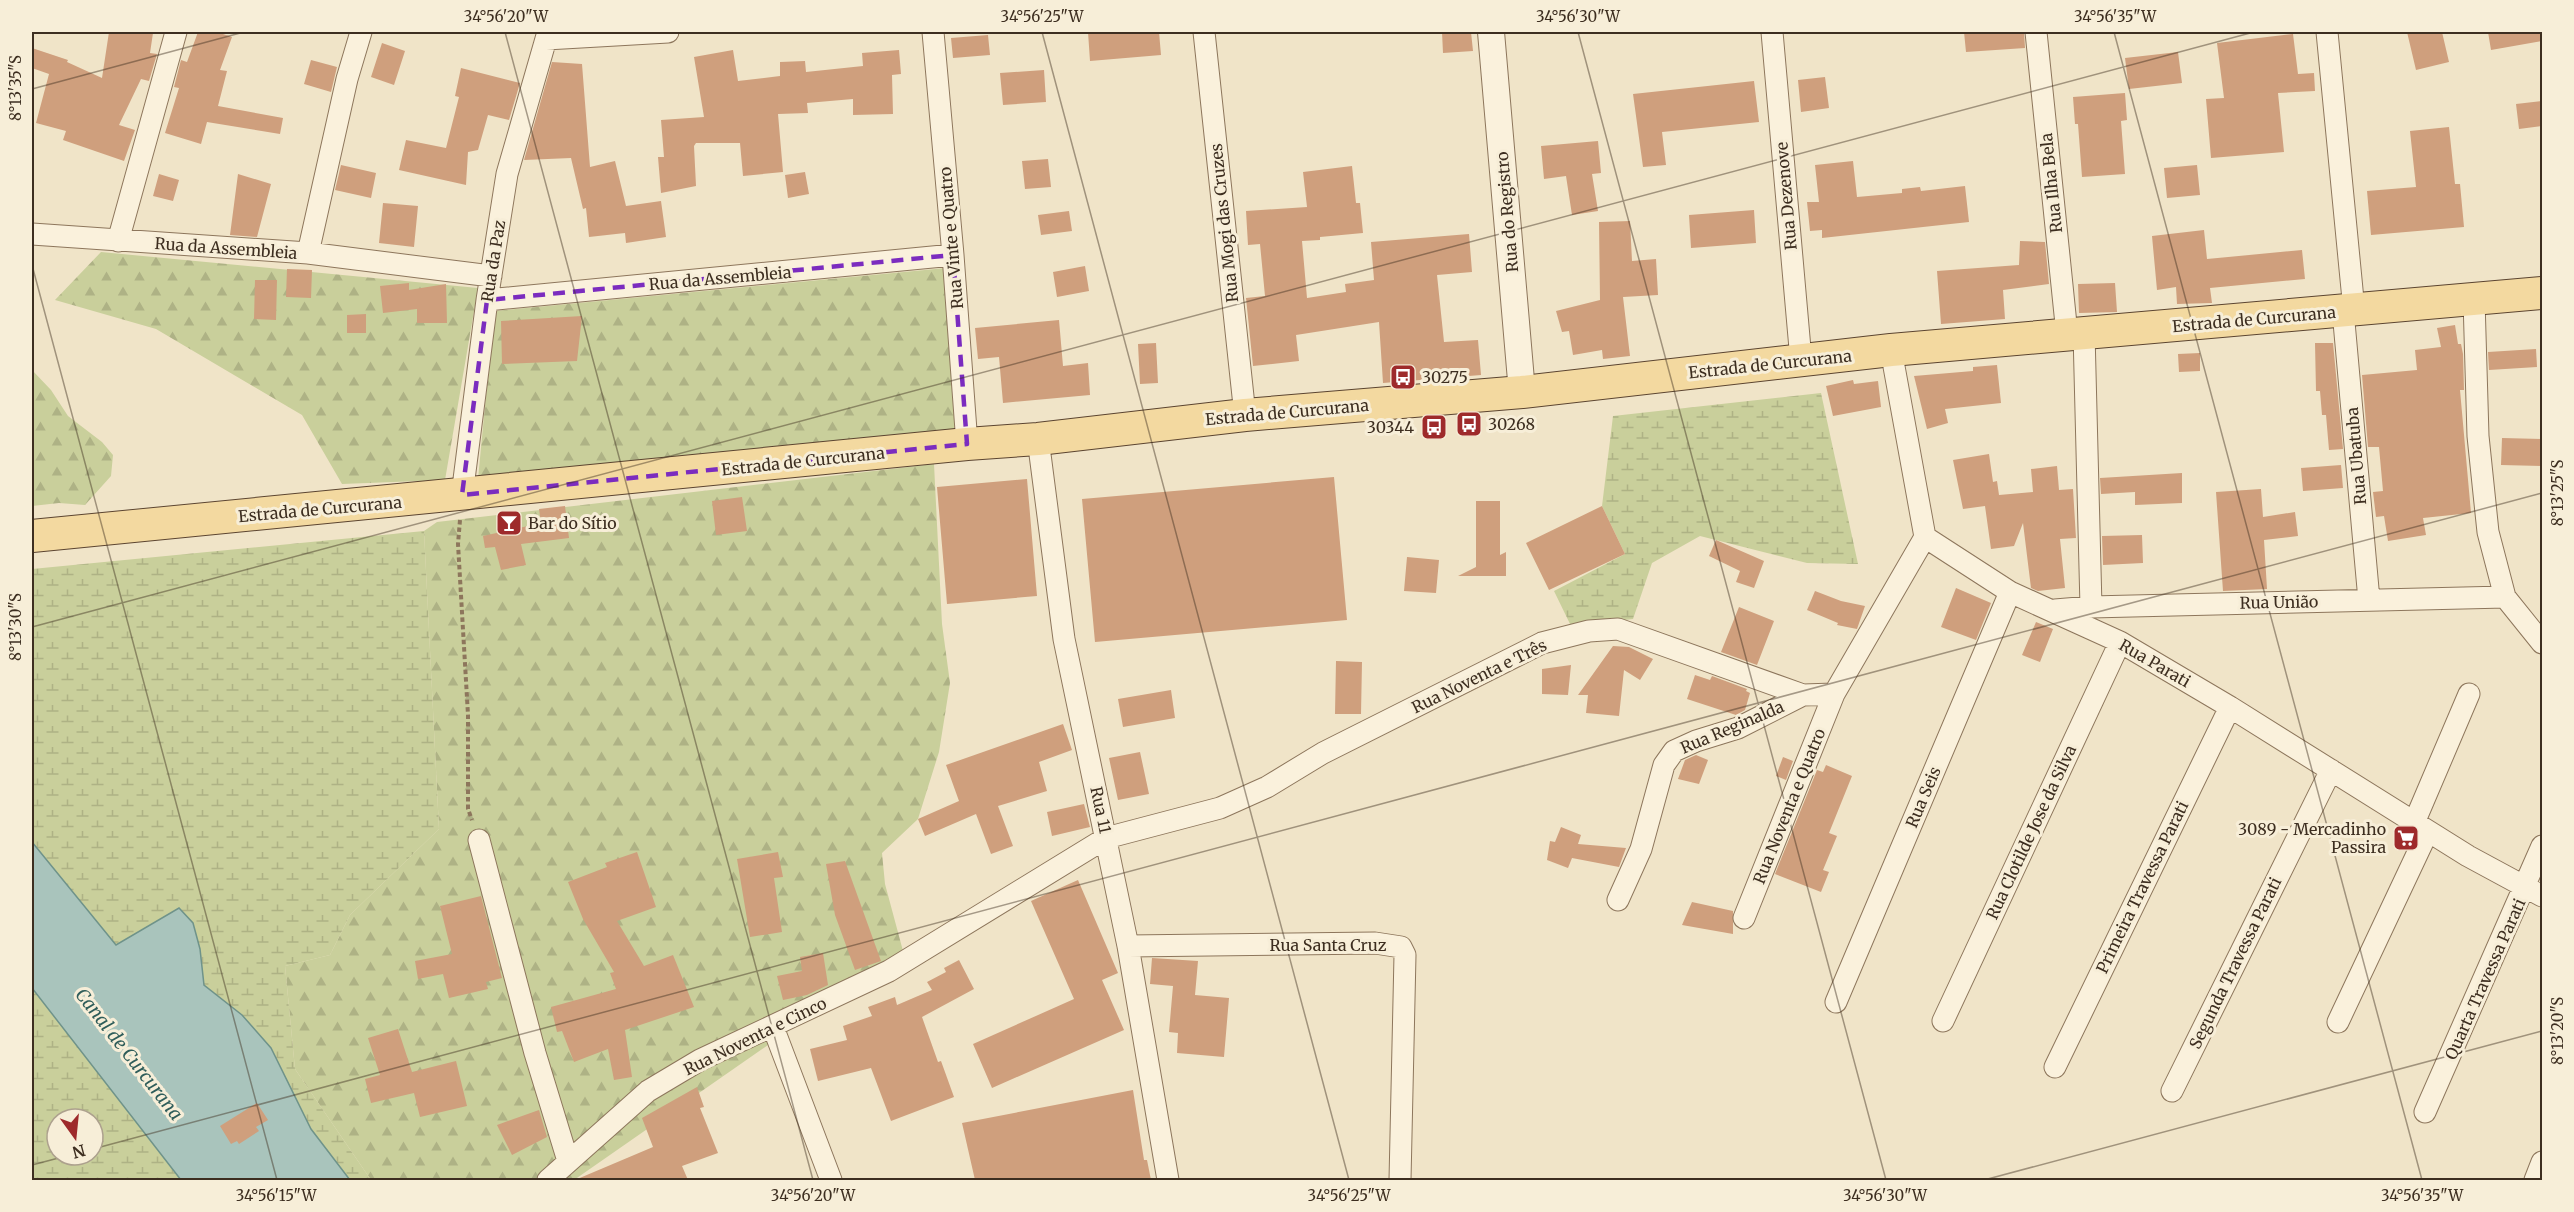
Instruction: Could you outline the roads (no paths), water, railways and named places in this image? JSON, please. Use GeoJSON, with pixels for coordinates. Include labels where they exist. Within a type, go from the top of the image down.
{"type":"FeatureCollection","features":[{"type":"Feature","properties":{"kind":"main road","name":"Estrada de Curcurana"},"geometry":{"type":"LineString","coordinates":[[32,536],[967,444],[1038,439],[1245,415],[1522,392],[1891,350],[2542,293]]}},
{"type":"Feature","properties":{"kind":"street"},"geometry":{"type":"LineString","coordinates":[[118,241],[176,32]]}},
{"type":"Feature","properties":{"kind":"street"},"geometry":{"type":"LineString","coordinates":[[308,253],[347,79],[361,32]]}},
{"type":"Feature","properties":{"kind":"street"},"geometry":{"type":"LineString","coordinates":[[547,35],[668,32]]}},
{"type":"Feature","properties":{"kind":"street","name":"Rua Vinte e Quatro"},"geometry":{"type":"LineString","coordinates":[[933,32],[967,444]]}},
{"type":"Feature","properties":{"kind":"street","name":"Rua Mogi das Cruzes"},"geometry":{"type":"LineString","coordinates":[[1204,32],[1245,415]]}},
{"type":"Feature","properties":{"kind":"street","name":"Rua do Registro"},"geometry":{"type":"LineString","coordinates":[[1491,32],[1522,392]]}},
{"type":"Feature","properties":{"kind":"street","name":"Rua Dezenove"},"geometry":{"type":"LineString","coordinates":[[1772,32],[1801,360]]}},
{"type":"Feature","properties":{"kind":"street","name":"Rua Ilha Bela"},"geometry":{"type":"LineString","coordinates":[[2036,32],[2076,334],[2091,607]]}},
{"type":"Feature","properties":{"kind":"street","name":"Rua Ubatuba"},"geometry":{"type":"LineString","coordinates":[[2327,32],[2369,600]]}},
{"type":"Feature","properties":{"kind":"street","name":"Rua da Paz"},"geometry":{"type":"LineString","coordinates":[[462,495],[487,300],[507,174],[547,35]]}},
{"type":"Feature","properties":{"kind":"street","name":"Rua da Assembleia"},"geometry":{"type":"LineString","coordinates":[[32,234],[308,253],[491,276]]}},
{"type":"Feature","properties":{"kind":"street","name":"Rua da Assembleia"},"geometry":{"type":"LineString","coordinates":[[487,300],[953,255]]}},
{"type":"Feature","properties":{"kind":"street"},"geometry":{"type":"LineString","coordinates":[[2474,300],[2479,447],[2488,532],[2505,597],[2542,643]]}},
{"type":"Feature","properties":{"kind":"street"},"geometry":{"type":"LineString","coordinates":[[1834,694],[1926,537],[1891,350]]}},
{"type":"Feature","properties":{"kind":"street","name":"Rua 11"},"geometry":{"type":"LineString","coordinates":[[1038,439],[1064,639],[1128,946],[1168,1180]]}},
{"type":"Feature","properties":{"kind":"street","name":"Rua Parati"},"geometry":{"type":"LineString","coordinates":[[1926,537],[2010,592],[2054,610],[2120,642],[2230,707],[2421,827],[2534,892]]}},
{"type":"Feature","properties":{"kind":"street","name":"Rua Seis"},"geometry":{"type":"LineString","coordinates":[[1836,1002],[2010,592]]}},
{"type":"Feature","properties":{"kind":"street","name":"Rua União"},"geometry":{"type":"LineString","coordinates":[[2054,610],[2091,607],[2505,597]]}},
{"type":"Feature","properties":{"kind":"street","name":"Rua Noventa e Três"},"geometry":{"type":"LineString","coordinates":[[978,915],[1107,838],[1220,808],[1239,800],[1267,787],[1323,753],[1542,644],[1589,631],[1618,629],[1803,695],[1834,694]]}},
{"type":"Feature","properties":{"kind":"street","name":"Rua Clotilde Jose da Silva"},"geometry":{"type":"LineString","coordinates":[[1942,1021],[2120,642]]}},
{"type":"Feature","properties":{"kind":"street","name":"Rua Noventa e Quatro"},"geometry":{"type":"LineString","coordinates":[[1744,918],[1834,694]]}},
{"type":"Feature","properties":{"kind":"street"},"geometry":{"type":"LineString","coordinates":[[2338,1022],[2421,827],[2469,694]]}},
{"type":"Feature","properties":{"kind":"street","name":"Rua Reginalda"},"geometry":{"type":"LineString","coordinates":[[1618,900],[1641,849],[1664,765],[1674,751],[1696,741],[1738,728],[1803,695]]}},
{"type":"Feature","properties":{"kind":"street","name":"Primeira Travessa Parati"},"geometry":{"type":"LineString","coordinates":[[2055,1067],[2230,707]]}},
{"type":"Feature","properties":{"kind":"street","name":"Segunda Travessa Parati"},"geometry":{"type":"LineString","coordinates":[[2172,1091],[2331,770]]}},
{"type":"Feature","properties":{"kind":"street"},"geometry":{"type":"LineString","coordinates":[[479,840],[535,1053],[568,1161]]}},
{"type":"Feature","properties":{"kind":"street","name":"Quarta Travessa Parati"},"geometry":{"type":"LineString","coordinates":[[2425,1112],[2534,892],[2542,846]]}},
{"type":"Feature","properties":{"kind":"street","name":"Rua Noventa e Cinco"},"geometry":{"type":"LineString","coordinates":[[548,1180],[648,1091],[700,1060],[889,971],[978,915]]}},
{"type":"Feature","properties":{"kind":"street","name":"Rua Santa Cruz"},"geometry":{"type":"LineString","coordinates":[[1128,946],[1375,943],[1401,947],[1405,955],[1400,1180]]}},
{"type":"Feature","properties":{"kind":"street"},"geometry":{"type":"LineString","coordinates":[[772,1027],[831,1180]]}},
{"type":"Feature","properties":{"kind":"street"},"geometry":{"type":"LineString","coordinates":[[2535,1180],[2542,1162]]}},
{"type":"Feature","properties":{"kind":"water","name":"Canal de Curcurana"},"geometry":{"type":"Polygon","coordinates":[[[32,842],[116,945],[179,908],[193,923],[200,949],[204,985],[242,1015],[271,1048],[311,1129],[350,1180],[181,1180],[32,988],[32,842]]]}},
{"type":"Feature","properties":{"kind":"place","name":"30275"},"geometry":{"type":"Point","coordinates":[1403,377]}},
{"type":"Feature","properties":{"kind":"place","name":"30268"},"geometry":{"type":"Point","coordinates":[1469,424]}},
{"type":"Feature","properties":{"kind":"place","name":"30344"},"geometry":{"type":"Point","coordinates":[1434,427]}},
{"type":"Feature","properties":{"kind":"place","name":"Bar do Sítio"},"geometry":{"type":"Point","coordinates":[509,523]}},
{"type":"Feature","properties":{"kind":"place","name":"3089 - Mercadinho Passira"},"geometry":{"type":"Point","coordinates":[2406,838]}}]}
